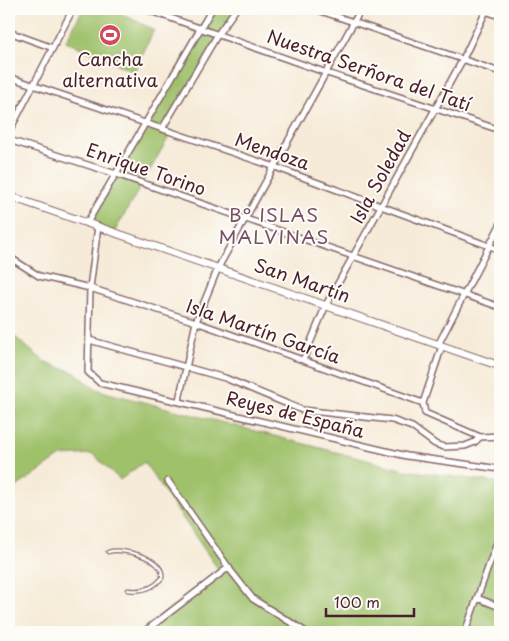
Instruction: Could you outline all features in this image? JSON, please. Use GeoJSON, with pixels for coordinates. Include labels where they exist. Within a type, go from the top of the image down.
{"type":"FeatureCollection","features":[{"type":"Feature","properties":{"kind":"main road","name":"San Martín"},"geometry":{"type":"LineString","coordinates":[[9,196],[500,366]]}},
{"type":"Feature","properties":{"kind":"street"},"geometry":{"type":"LineString","coordinates":[[9,132],[11,121],[32,87],[72,10],[64,9]]}},
{"type":"Feature","properties":{"kind":"street","name":"Nuestra Serñora del Tatí"},"geometry":{"type":"LineString","coordinates":[[145,9],[327,73],[500,130]]}},
{"type":"Feature","properties":{"kind":"street"},"geometry":{"type":"LineString","coordinates":[[88,223],[199,28],[212,9]]}},
{"type":"Feature","properties":{"kind":"street"},"geometry":{"type":"LineString","coordinates":[[162,129],[218,34],[236,9]]}},
{"type":"Feature","properties":{"kind":"street"},"geometry":{"type":"LineString","coordinates":[[314,9],[500,72]]}},
{"type":"Feature","properties":{"kind":"street"},"geometry":{"type":"LineString","coordinates":[[179,400],[196,322],[218,268],[361,9]]}},
{"type":"Feature","properties":{"kind":"street"},"geometry":{"type":"LineString","coordinates":[[479,9],[487,10],[500,16]]}},
{"type":"Feature","properties":{"kind":"street","name":"Isla Soledad"},"geometry":{"type":"LineString","coordinates":[[303,360],[326,305],[463,59],[487,10]]}},
{"type":"Feature","properties":{"kind":"street"},"geometry":{"type":"LineString","coordinates":[[9,32],[53,48]]}},
{"type":"Feature","properties":{"kind":"street","name":"Mendoza"},"geometry":{"type":"LineString","coordinates":[[9,77],[32,87],[274,167],[500,250]]}},
{"type":"Feature","properties":{"kind":"street","name":"Enrique Torino"},"geometry":{"type":"LineString","coordinates":[[9,140],[116,174],[500,307]]}},
{"type":"Feature","properties":{"kind":"street"},"geometry":{"type":"LineString","coordinates":[[423,403],[440,345],[500,225]]}},
{"type":"Feature","properties":{"kind":"street"},"geometry":{"type":"LineString","coordinates":[[98,226],[90,288],[89,340],[225,378],[302,410],[392,420],[412,427],[435,444],[465,446],[475,442],[480,437]]}},
{"type":"Feature","properties":{"kind":"street","name":"Isla Martín García"},"geometry":{"type":"LineString","coordinates":[[9,257],[39,276],[90,288],[196,322],[423,403],[422,408],[425,413],[480,437],[500,436]]}},
{"type":"Feature","properties":{"kind":"street","name":"Reyes de España"},"geometry":{"type":"LineString","coordinates":[[89,340],[88,372],[100,382],[407,456],[500,469]]}},
{"type":"Feature","properties":{"kind":"street"},"geometry":{"type":"LineString","coordinates":[[168,481],[228,567],[259,604],[306,632]]}},
{"type":"Feature","properties":{"kind":"street"},"geometry":{"type":"LineString","coordinates":[[465,632],[498,537]]}},
{"type":"Feature","properties":{"kind":"street"},"geometry":{"type":"LineString","coordinates":[[144,632],[228,567]]}},
{"type":"Feature","properties":{"kind":"street"},"geometry":{"type":"LineString","coordinates":[[477,598],[500,606]]}},
{"type":"Feature","properties":{"kind":"lane"},"geometry":{"type":"LineString","coordinates":[[108,552],[118,550],[147,557],[156,562],[163,570],[162,578],[152,587],[142,591],[128,590]]}},
{"type":"Feature","properties":{"kind":"green space","name":"Cancha alternativa"},"geometry":{"type":"Polygon","coordinates":[[[83,9],[112,9],[154,30],[134,72],[66,41],[83,9]]]}},
{"type":"Feature","properties":{"kind":"green space"},"geometry":{"type":"Polygon","coordinates":[[[212,9],[235,9],[162,129],[171,133],[115,231],[88,223],[212,9]]]}},
{"type":"Feature","properties":{"kind":"green space"},"geometry":{"type":"Polygon","coordinates":[[[9,332],[46,363],[76,373],[94,388],[105,392],[405,470],[500,483],[500,632],[139,632],[220,572],[144,462],[120,480],[93,454],[61,456],[9,492],[9,332]]]}},
{"type":"Feature","properties":{"kind":"place","name":"Cancha alternativa"},"geometry":{"type":"Point","coordinates":[110,35]}},
{"type":"Feature","properties":{"kind":"district","name":"B° ISLAS MALVINAS"},"geometry":{"type":"Point","coordinates":[274,226]}}]}
